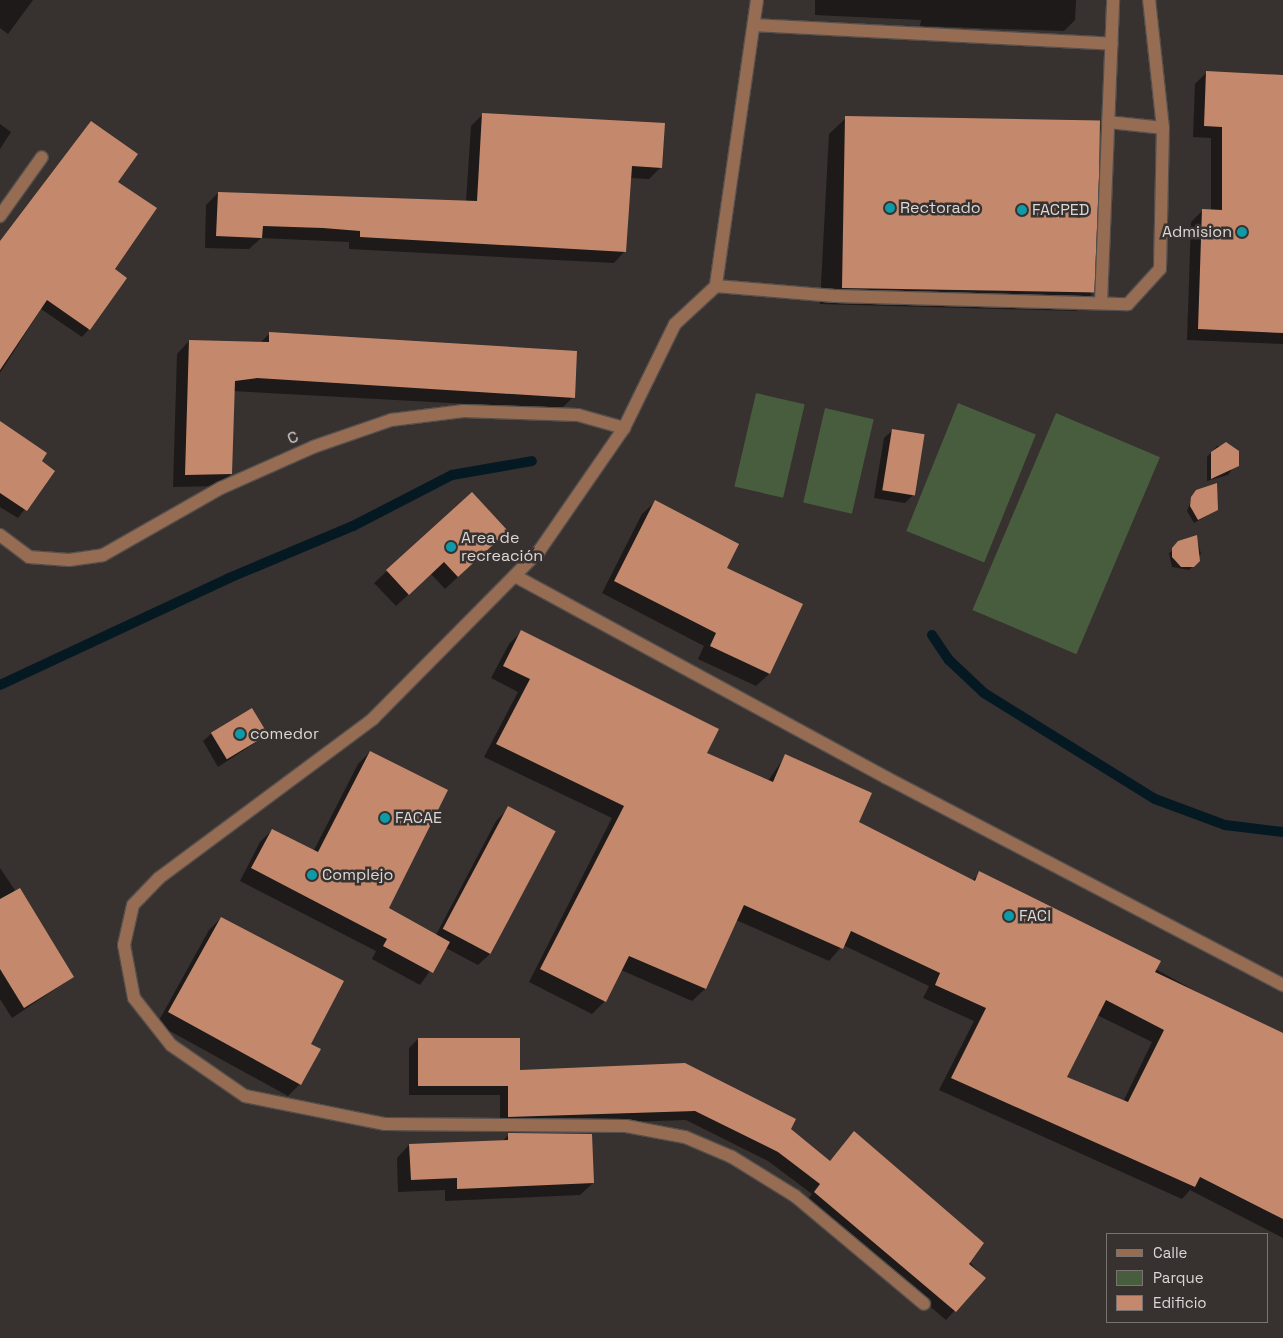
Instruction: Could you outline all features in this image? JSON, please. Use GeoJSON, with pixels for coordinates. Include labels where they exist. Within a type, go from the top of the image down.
{"type":"FeatureCollection","features":[{"type":"Feature","properties":{"kind":"street"},"geometry":{"type":"LineString","coordinates":[[757,0],[716,286],[675,324],[624,428],[539,551],[515,576],[373,719],[159,878],[133,905],[124,945],[134,998],[172,1045],[245,1096],[385,1124],[626,1126],[685,1137],[732,1157],[795,1196],[924,1304]]}},
{"type":"Feature","properties":{"kind":"street"},"geometry":{"type":"LineString","coordinates":[[1101,303],[1113,0]]}},
{"type":"Feature","properties":{"kind":"street"},"geometry":{"type":"LineString","coordinates":[[716,286],[835,296],[1128,304],[1160,269],[1163,128],[1149,0]]}},
{"type":"Feature","properties":{"kind":"street"},"geometry":{"type":"LineString","coordinates":[[754,25],[1111,44]]}},
{"type":"Feature","properties":{"kind":"street"},"geometry":{"type":"LineString","coordinates":[[1108,122],[1163,128]]}},
{"type":"Feature","properties":{"kind":"street"},"geometry":{"type":"LineString","coordinates":[[0,216],[42,157]]}},
{"type":"Feature","properties":{"kind":"street","name":"C"},"geometry":{"type":"LineString","coordinates":[[0,535],[28,557],[69,560],[102,555],[221,488],[313,447],[390,420],[463,411],[578,415],[624,428]]}},
{"type":"Feature","properties":{"kind":"street"},"geometry":{"type":"LineString","coordinates":[[515,576],[878,774],[1283,985]]}},
{"type":"Feature","properties":{"kind":"green space"},"geometry":{"type":"Polygon","coordinates":[[[756,393],[805,404],[783,498],[734,487],[756,393]]]}},
{"type":"Feature","properties":{"kind":"green space"},"geometry":{"type":"Polygon","coordinates":[[[958,403],[1036,434],[984,562],[906,531],[958,403]]]}},
{"type":"Feature","properties":{"kind":"green space"},"geometry":{"type":"Polygon","coordinates":[[[825,408],[874,419],[852,514],[803,503],[825,408]]]}},
{"type":"Feature","properties":{"kind":"green space"},"geometry":{"type":"Polygon","coordinates":[[[1056,413],[1160,457],[1076,654],[972,610],[1056,413]]]}},
{"type":"Feature","properties":{"kind":"building"},"geometry":{"type":"Polygon","coordinates":[[[1206,71],[1283,75],[1283,333],[1198,329],[1202,209],[1222,210],[1222,127],[1204,126],[1206,71]]]}},
{"type":"Feature","properties":{"kind":"building"},"geometry":{"type":"Polygon","coordinates":[[[482,113],[665,123],[662,168],[632,166],[626,252],[360,237],[360,231],[323,228],[263,226],[262,238],[216,236],[218,192],[477,201],[482,113]]]}},
{"type":"Feature","properties":{"kind":"building","name":"FACPED"},"geometry":{"type":"Polygon","coordinates":[[[845,116],[1100,120],[1097,292],[842,288],[845,116]]]}},
{"type":"Feature","properties":{"kind":"building"},"geometry":{"type":"Polygon","coordinates":[[[91,121],[138,154],[118,182],[157,208],[115,269],[127,278],[90,330],[47,300],[0,370],[0,241],[91,121]]]}},
{"type":"Feature","properties":{"kind":"building"},"geometry":{"type":"Polygon","coordinates":[[[269,332],[577,351],[575,398],[257,378],[235,381],[232,474],[185,475],[189,340],[269,342],[269,332]]]}},
{"type":"Feature","properties":{"kind":"building"},"geometry":{"type":"Polygon","coordinates":[[[0,421],[47,453],[42,461],[55,471],[27,511],[0,493],[0,421]]]}},
{"type":"Feature","properties":{"kind":"building"},"geometry":{"type":"Polygon","coordinates":[[[892,429],[925,434],[915,495],[882,490],[892,429]]]}},
{"type":"Feature","properties":{"kind":"building"},"geometry":{"type":"Polygon","coordinates":[[[1226,442],[1239,451],[1239,466],[1211,479],[1211,452],[1226,442]]]}},
{"type":"Feature","properties":{"kind":"building"},"geometry":{"type":"Polygon","coordinates":[[[1217,483],[1218,510],[1198,520],[1190,506],[1191,497],[1196,490],[1217,483]]]}},
{"type":"Feature","properties":{"kind":"building","name":"Area de recreación"},"geometry":{"type":"Polygon","coordinates":[[[472,492],[508,531],[458,577],[444,562],[409,595],[386,570],[472,492]]]}},
{"type":"Feature","properties":{"kind":"building"},"geometry":{"type":"Polygon","coordinates":[[[655,500],[739,544],[727,568],[803,604],[770,674],[710,646],[716,633],[614,581],[655,500]]]}},
{"type":"Feature","properties":{"kind":"building"},"geometry":{"type":"Polygon","coordinates":[[[1197,535],[1200,561],[1194,567],[1181,567],[1172,557],[1172,548],[1178,541],[1197,535]]]}},
{"type":"Feature","properties":{"kind":"building"},"geometry":{"type":"Polygon","coordinates":[[[521,630],[719,729],[707,753],[773,782],[785,754],[872,793],[859,822],[975,881],[979,871],[1161,961],[1155,972],[1283,1033],[1283,1219],[1200,1177],[1195,1187],[951,1078],[986,1008],[935,985],[940,973],[851,931],[843,949],[744,905],[706,989],[629,956],[606,1002],[540,969],[624,806],[496,744],[530,679],[503,666],[521,630]],[[1106,1000],[1067,1077],[1128,1102],[1164,1030],[1106,1000]]]}},
{"type":"Feature","properties":{"kind":"building","name":"comedor"},"geometry":{"type":"Polygon","coordinates":[[[252,708],[268,735],[227,759],[211,733],[252,708]]]}},
{"type":"Feature","properties":{"kind":"building"},"geometry":{"type":"Polygon","coordinates":[[[370,751],[448,790],[389,908],[450,942],[433,973],[383,946],[387,939],[251,868],[272,829],[318,852],[370,751]]]}},
{"type":"Feature","properties":{"kind":"building"},"geometry":{"type":"Polygon","coordinates":[[[508,806],[556,831],[490,954],[443,929],[508,806]]]}},
{"type":"Feature","properties":{"kind":"building"},"geometry":{"type":"Polygon","coordinates":[[[20,888],[74,977],[24,1008],[0,969],[0,899],[20,888]]]}},
{"type":"Feature","properties":{"kind":"building"},"geometry":{"type":"Polygon","coordinates":[[[221,917],[344,981],[311,1044],[321,1049],[301,1085],[168,1012],[221,917]]]}},
{"type":"Feature","properties":{"kind":"building"},"geometry":{"type":"Polygon","coordinates":[[[418,1038],[520,1038],[520,1070],[685,1063],[796,1119],[791,1129],[830,1161],[854,1131],[984,1243],[969,1264],[986,1278],[956,1312],[814,1192],[820,1184],[778,1152],[695,1111],[508,1117],[508,1086],[418,1086],[418,1038]]]}},
{"type":"Feature","properties":{"kind":"building"},"geometry":{"type":"Polygon","coordinates":[[[508,1133],[592,1134],[594,1183],[457,1189],[457,1178],[411,1180],[409,1144],[508,1140],[508,1133]]]}},
{"type":"Feature","properties":{"kind":"waterway"},"geometry":{"type":"LineString","coordinates":[[0,685],[229,578],[353,526],[452,475],[532,461]]}},
{"type":"Feature","properties":{"kind":"waterway"},"geometry":{"type":"LineString","coordinates":[[932,635],[949,660],[984,693],[1155,799],[1225,825],[1283,832]]}},
{"type":"Feature","properties":{"kind":"place","name":"Rectorado"},"geometry":{"type":"Point","coordinates":[890,208]}},
{"type":"Feature","properties":{"kind":"place","name":"FACPED"},"geometry":{"type":"Point","coordinates":[1022,210]}},
{"type":"Feature","properties":{"kind":"place","name":"Admision"},"geometry":{"type":"Point","coordinates":[1242,232]}},
{"type":"Feature","properties":{"kind":"place","name":"Area de recreación"},"geometry":{"type":"Point","coordinates":[451,547]}},
{"type":"Feature","properties":{"kind":"place","name":"comedor"},"geometry":{"type":"Point","coordinates":[240,734]}},
{"type":"Feature","properties":{"kind":"place","name":"FACAE"},"geometry":{"type":"Point","coordinates":[385,818]}},
{"type":"Feature","properties":{"kind":"place","name":"Complejo"},"geometry":{"type":"Point","coordinates":[312,875]}},
{"type":"Feature","properties":{"kind":"place","name":"FACI"},"geometry":{"type":"Point","coordinates":[1009,916]}}]}
